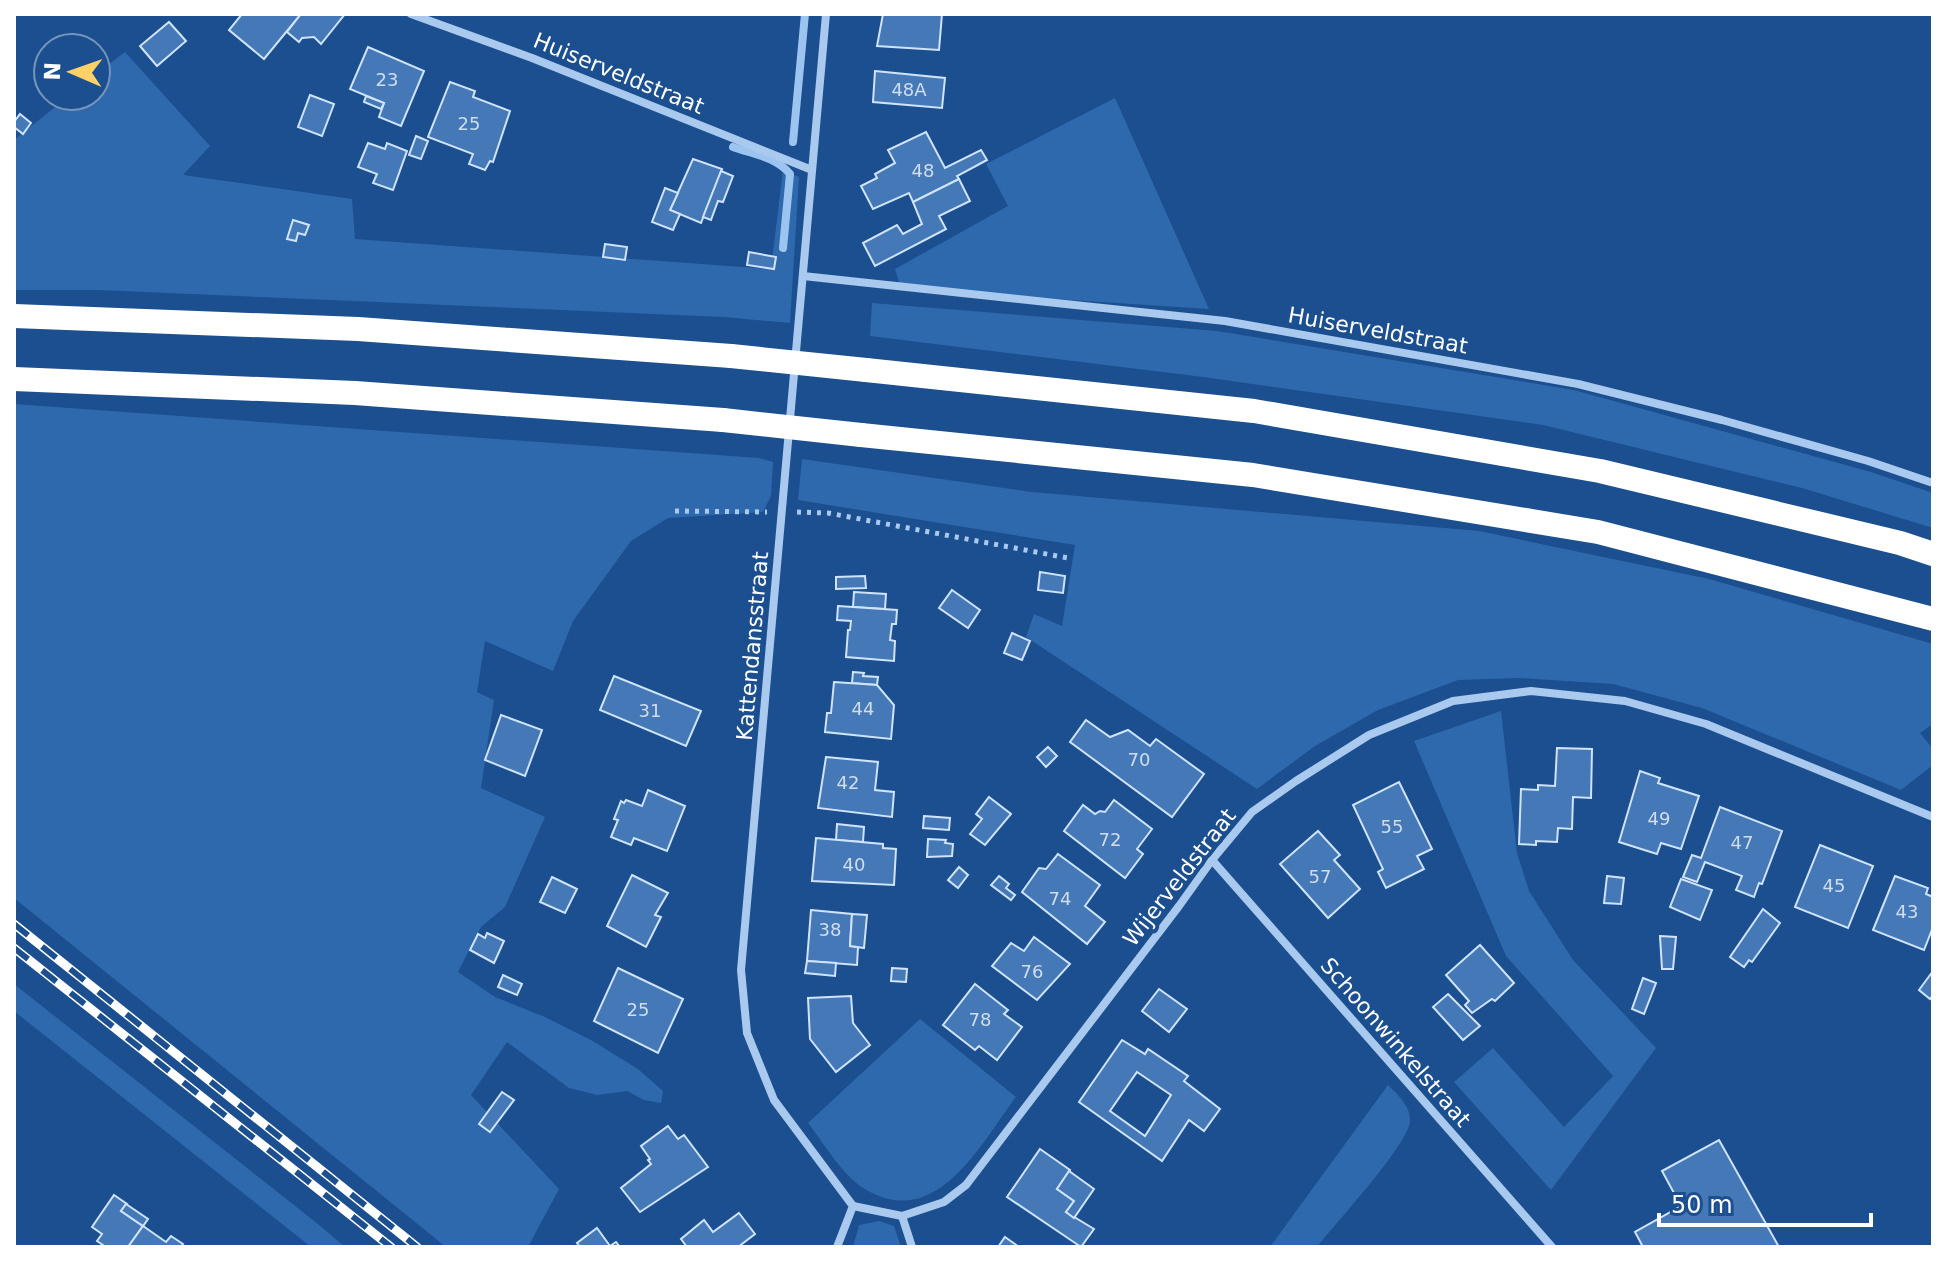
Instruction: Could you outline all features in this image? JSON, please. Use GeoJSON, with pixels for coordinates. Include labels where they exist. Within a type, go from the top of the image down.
{"type":"FeatureCollection","features":[{"type":"Feature","properties":{"kind":"highway"},"geometry":{"type":"LineString","coordinates":[[14,316],[358,329],[731,356],[1285,416],[1600,471],[1900,543],[1933,554]]}},
{"type":"Feature","properties":{"kind":"highway"},"geometry":{"type":"LineString","coordinates":[[14,379],[355,393],[723,420],[1253,475],[1598,532],[1933,619]]}},
{"type":"Feature","properties":{"kind":"street","name":"Huiserveldstraat"},"geometry":{"type":"LineString","coordinates":[[411,14],[532,58],[812,170]]}},
{"type":"Feature","properties":{"kind":"street","name":"Kattendansstraat"},"geometry":{"type":"LineString","coordinates":[[826,14],[742,955],[747,1033],[774,1100],[853,1206]]}},
{"type":"Feature","properties":{"kind":"street","name":"Huiserveldstraat"},"geometry":{"type":"LineString","coordinates":[[803,276],[1225,321],[1578,384],[1722,420],[1868,461],[1933,483]]}},
{"type":"Feature","properties":{"kind":"street","name":"Wijerveldstraat"},"geometry":{"type":"LineString","coordinates":[[853,1206],[902,1216],[944,1202],[966,1185],[1212,860],[1252,812],[1369,735],[1453,701],[1531,691],[1625,701],[1706,724],[1933,817]]}},
{"type":"Feature","properties":{"kind":"street","name":"Schoonwinkelstraat"},"geometry":{"type":"LineString","coordinates":[[1212,860],[1552,1247]]}},
{"type":"Feature","properties":{"kind":"street"},"geometry":{"type":"LineString","coordinates":[[837,1247],[853,1206]]}},
{"type":"Feature","properties":{"kind":"street"},"geometry":{"type":"LineString","coordinates":[[902,1216],[912,1247]]}},
{"type":"Feature","properties":{"kind":"path"},"geometry":{"type":"LineString","coordinates":[[675,511],[828,513],[1068,558]]}},
{"type":"Feature","properties":{"kind":"shaded area"},"geometry":{"type":"Polygon","coordinates":[[[125,52],[210,146],[183,175],[352,199],[355,239],[771,269],[783,170],[799,177],[790,323],[724,317],[98,290],[14,290],[14,140],[49,112],[112,112],[112,62],[125,52]]]}},
{"type":"Feature","properties":{"kind":"shaded area"},"geometry":{"type":"Polygon","coordinates":[[[1115,98],[1209,309],[901,289],[895,269],[1008,206],[986,164],[1115,98]]]}},
{"type":"Feature","properties":{"kind":"shaded area"},"geometry":{"type":"Polygon","coordinates":[[[872,303],[1217,331],[1574,390],[1871,472],[1933,493],[1933,528],[1802,488],[1543,425],[1203,377],[870,336],[872,303]]]}},
{"type":"Feature","properties":{"kind":"shaded area"},"geometry":{"type":"Polygon","coordinates":[[[14,404],[759,458],[773,462],[771,496],[763,512],[668,518],[631,541],[573,621],[553,671],[485,641],[477,692],[494,700],[481,788],[545,817],[505,907],[481,927],[458,972],[495,997],[591,1040],[638,1069],[663,1091],[661,1103],[644,1100],[627,1091],[597,1095],[569,1088],[507,1042],[471,1095],[559,1189],[528,1247],[446,1247],[14,898],[14,404]]]}},
{"type":"Feature","properties":{"kind":"shaded area"},"geometry":{"type":"Polygon","coordinates":[[[802,459],[1032,492],[1479,531],[1709,579],[1933,644],[1933,724],[1920,733],[1933,749],[1933,765],[1901,790],[1702,708],[1613,684],[1519,678],[1458,680],[1378,710],[1315,746],[1257,789],[1026,637],[1034,614],[1062,626],[1075,545],[798,500],[802,459]]]}},
{"type":"Feature","properties":{"kind":"shaded area"},"geometry":{"type":"Polygon","coordinates":[[[1501,711],[1517,853],[1529,891],[1573,960],[1656,1048],[1551,1190],[1454,1082],[1493,1048],[1564,1127],[1613,1076],[1506,956],[1414,741],[1501,711]]]}},
{"type":"Feature","properties":{"kind":"shaded area"},"geometry":{"type":"Polygon","coordinates":[[[14,984],[345,1247],[311,1247],[14,1011],[14,984]]]}},
{"type":"Feature","properties":{"kind":"shaded area"},"geometry":{"type":"Polygon","coordinates":[[[920,1019],[1016,1097],[956,1175],[938,1190],[917,1199],[895,1200],[870,1192],[852,1179],[808,1123],[920,1019]]]}},
{"type":"Feature","properties":{"kind":"shaded area"},"geometry":{"type":"Polygon","coordinates":[[[1388,1085],[1406,1105],[1410,1121],[1385,1165],[1317,1247],[1270,1247],[1388,1085]]]}},
{"type":"Feature","properties":{"kind":"shaded area"},"geometry":{"type":"Polygon","coordinates":[[[879,1221],[894,1226],[901,1247],[853,1247],[859,1225],[879,1221]]]}},
{"type":"Feature","properties":{"kind":"building"},"geometry":{"type":"Polygon","coordinates":[[[242,14],[301,14],[264,59],[229,30],[242,14]]]}},
{"type":"Feature","properties":{"kind":"building"},"geometry":{"type":"Polygon","coordinates":[[[301,14],[345,14],[321,44],[314,37],[302,38],[299,42],[287,32],[301,14]]]}},
{"type":"Feature","properties":{"kind":"building"},"geometry":{"type":"Polygon","coordinates":[[[883,14],[942,14],[939,50],[877,46],[883,14]]]}},
{"type":"Feature","properties":{"kind":"building"},"geometry":{"type":"Polygon","coordinates":[[[169,22],[186,41],[157,66],[140,46],[169,22]]]}},
{"type":"Feature","properties":{"kind":"building"},"geometry":{"type":"Polygon","coordinates":[[[368,47],[424,71],[401,126],[379,117],[384,103],[350,89],[368,47]]]}},
{"type":"Feature","properties":{"kind":"building"},"geometry":{"type":"Polygon","coordinates":[[[875,71],[945,78],[942,108],[873,102],[875,71]]]}},
{"type":"Feature","properties":{"kind":"building"},"geometry":{"type":"Polygon","coordinates":[[[450,82],[475,91],[473,97],[510,111],[493,162],[490,161],[485,170],[469,164],[473,154],[428,137],[450,82]]]}},
{"type":"Feature","properties":{"kind":"building"},"geometry":{"type":"Polygon","coordinates":[[[310,95],[334,104],[322,136],[298,127],[310,95]]]}},
{"type":"Feature","properties":{"kind":"building"},"geometry":{"type":"Polygon","coordinates":[[[366,96],[384,103],[381,109],[364,102],[366,96]]]}},
{"type":"Feature","properties":{"kind":"building"},"geometry":{"type":"Polygon","coordinates":[[[20,114],[31,123],[23,134],[14,127],[20,114]]]}},
{"type":"Feature","properties":{"kind":"building"},"geometry":{"type":"Polygon","coordinates":[[[926,132],[945,168],[981,150],[987,160],[957,176],[959,179],[913,202],[909,193],[873,209],[861,186],[895,163],[888,150],[926,132]]]}},
{"type":"Feature","properties":{"kind":"building"},"geometry":{"type":"Polygon","coordinates":[[[416,136],[428,141],[421,159],[409,155],[416,136]]]}},
{"type":"Feature","properties":{"kind":"building"},"geometry":{"type":"Polygon","coordinates":[[[368,143],[385,149],[387,143],[407,151],[393,190],[373,183],[377,174],[358,167],[368,143]]]}},
{"type":"Feature","properties":{"kind":"building"},"geometry":{"type":"Polygon","coordinates":[[[693,159],[722,169],[701,223],[670,210],[693,159]]]}},
{"type":"Feature","properties":{"kind":"building"},"geometry":{"type":"Polygon","coordinates":[[[721,171],[733,176],[723,202],[718,201],[711,220],[703,217],[721,171]]]}},
{"type":"Feature","properties":{"kind":"building"},"geometry":{"type":"Polygon","coordinates":[[[959,179],[970,201],[939,216],[946,229],[875,266],[863,243],[897,225],[903,234],[922,224],[913,202],[959,179]]]}},
{"type":"Feature","properties":{"kind":"building"},"geometry":{"type":"Polygon","coordinates":[[[665,188],[678,193],[670,210],[680,214],[673,230],[652,222],[665,188]]]}},
{"type":"Feature","properties":{"kind":"building"},"geometry":{"type":"Polygon","coordinates":[[[293,220],[309,225],[305,235],[298,233],[296,241],[287,239],[293,220]]]}},
{"type":"Feature","properties":{"kind":"building"},"geometry":{"type":"Polygon","coordinates":[[[605,244],[627,247],[625,260],[603,257],[605,244]]]}},
{"type":"Feature","properties":{"kind":"building"},"geometry":{"type":"Polygon","coordinates":[[[749,252],[776,257],[774,269],[747,265],[749,252]]]}},
{"type":"Feature","properties":{"kind":"building"},"geometry":{"type":"Polygon","coordinates":[[[1040,572],[1065,576],[1063,593],[1038,590],[1040,572]]]}},
{"type":"Feature","properties":{"kind":"building"},"geometry":{"type":"Polygon","coordinates":[[[865,576],[866,588],[836,589],[836,577],[865,576]]]}},
{"type":"Feature","properties":{"kind":"building"},"geometry":{"type":"Polygon","coordinates":[[[952,590],[980,610],[968,628],[939,608],[952,590]]]}},
{"type":"Feature","properties":{"kind":"building"},"geometry":{"type":"Polygon","coordinates":[[[854,592],[886,594],[885,609],[853,607],[854,592]]]}},
{"type":"Feature","properties":{"kind":"building"},"geometry":{"type":"Polygon","coordinates":[[[838,606],[897,610],[890,640],[895,641],[894,661],[846,657],[851,621],[837,620],[838,606]]]}},
{"type":"Feature","properties":{"kind":"building"},"geometry":{"type":"Polygon","coordinates":[[[1012,633],[1030,641],[1022,660],[1004,653],[1012,633]]]}},
{"type":"Feature","properties":{"kind":"building"},"geometry":{"type":"Polygon","coordinates":[[[853,672],[878,677],[877,685],[852,683],[853,672]]]}},
{"type":"Feature","properties":{"kind":"building"},"geometry":{"type":"Polygon","coordinates":[[[614,676],[701,711],[686,746],[600,710],[614,676]]]}},
{"type":"Feature","properties":{"kind":"building"},"geometry":{"type":"Polygon","coordinates":[[[834,682],[877,685],[894,705],[891,739],[825,732],[827,713],[831,713],[834,682]]]}},
{"type":"Feature","properties":{"kind":"building"},"geometry":{"type":"Polygon","coordinates":[[[501,715],[542,730],[525,776],[485,760],[501,715]]]}},
{"type":"Feature","properties":{"kind":"building"},"geometry":{"type":"Polygon","coordinates":[[[1086,720],[1110,737],[1128,730],[1150,746],[1156,739],[1204,774],[1172,817],[1070,742],[1086,720]]]}},
{"type":"Feature","properties":{"kind":"building"},"geometry":{"type":"Polygon","coordinates":[[[1048,747],[1057,756],[1046,767],[1037,757],[1048,747]]]}},
{"type":"Feature","properties":{"kind":"building"},"geometry":{"type":"Polygon","coordinates":[[[1557,748],[1592,749],[1591,798],[1573,797],[1572,829],[1558,828],[1557,842],[1519,844],[1521,789],[1538,790],[1538,785],[1555,786],[1557,748]]]}},
{"type":"Feature","properties":{"kind":"building"},"geometry":{"type":"Polygon","coordinates":[[[826,757],[878,762],[875,790],[894,792],[892,817],[818,808],[826,757]]]}},
{"type":"Feature","properties":{"kind":"building"},"geometry":{"type":"Polygon","coordinates":[[[1640,771],[1660,778],[1658,783],[1699,796],[1681,849],[1661,843],[1657,854],[1619,842],[1640,771]]]}},
{"type":"Feature","properties":{"kind":"building"},"geometry":{"type":"Polygon","coordinates":[[[1399,782],[1432,849],[1417,856],[1424,869],[1386,888],[1378,872],[1383,869],[1353,805],[1399,782]]]}},
{"type":"Feature","properties":{"kind":"building"},"geometry":{"type":"Polygon","coordinates":[[[648,790],[685,806],[667,851],[634,838],[631,845],[611,837],[621,801],[642,806],[648,790]]]}},
{"type":"Feature","properties":{"kind":"building"},"geometry":{"type":"Polygon","coordinates":[[[989,797],[1011,814],[985,845],[970,834],[982,819],[976,814],[989,797]]]}},
{"type":"Feature","properties":{"kind":"building"},"geometry":{"type":"Polygon","coordinates":[[[1114,800],[1152,829],[1137,849],[1143,854],[1125,878],[1064,831],[1083,805],[1095,814],[1105,812],[1114,800]]]}},
{"type":"Feature","properties":{"kind":"building"},"geometry":{"type":"Polygon","coordinates":[[[1720,807],[1782,831],[1754,897],[1736,890],[1742,876],[1705,862],[1697,882],[1683,877],[1692,855],[1701,858],[1720,807]]]}},
{"type":"Feature","properties":{"kind":"building"},"geometry":{"type":"Polygon","coordinates":[[[924,816],[950,818],[949,830],[923,828],[924,816]]]}},
{"type":"Feature","properties":{"kind":"building"},"geometry":{"type":"Polygon","coordinates":[[[837,824],[864,827],[863,842],[836,840],[837,824]]]}},
{"type":"Feature","properties":{"kind":"building"},"geometry":{"type":"Polygon","coordinates":[[[1318,831],[1340,855],[1334,860],[1360,889],[1328,918],[1280,864],[1318,831]]]}},
{"type":"Feature","properties":{"kind":"building"},"geometry":{"type":"Polygon","coordinates":[[[816,838],[883,844],[883,848],[896,849],[894,885],[812,881],[816,838]]]}},
{"type":"Feature","properties":{"kind":"building"},"geometry":{"type":"Polygon","coordinates":[[[928,839],[946,840],[945,843],[953,844],[952,856],[927,857],[928,839]]]}},
{"type":"Feature","properties":{"kind":"building"},"geometry":{"type":"Polygon","coordinates":[[[1820,845],[1873,866],[1848,928],[1795,907],[1820,845]]]}},
{"type":"Feature","properties":{"kind":"building"},"geometry":{"type":"Polygon","coordinates":[[[1058,854],[1100,885],[1085,906],[1105,922],[1087,944],[1022,892],[1039,868],[1046,869],[1058,854]]]}},
{"type":"Feature","properties":{"kind":"building"},"geometry":{"type":"Polygon","coordinates":[[[959,867],[968,875],[958,888],[948,880],[959,867]]]}},
{"type":"Feature","properties":{"kind":"building"},"geometry":{"type":"Polygon","coordinates":[[[632,875],[668,893],[655,915],[661,917],[646,947],[607,926],[632,875]]]}},
{"type":"Feature","properties":{"kind":"building"},"geometry":{"type":"Polygon","coordinates":[[[999,876],[1009,884],[1006,888],[1015,895],[1011,900],[991,885],[999,876]]]}},
{"type":"Feature","properties":{"kind":"building"},"geometry":{"type":"Polygon","coordinates":[[[1607,876],[1624,878],[1621,904],[1604,903],[1607,876]]]}},
{"type":"Feature","properties":{"kind":"building"},"geometry":{"type":"Polygon","coordinates":[[[1895,876],[1928,888],[1926,894],[1933,897],[1933,927],[1924,950],[1873,930],[1895,876]]]}},
{"type":"Feature","properties":{"kind":"building"},"geometry":{"type":"Polygon","coordinates":[[[552,877],[577,889],[565,913],[540,902],[552,877]]]}},
{"type":"Feature","properties":{"kind":"building"},"geometry":{"type":"Polygon","coordinates":[[[1681,879],[1712,890],[1700,920],[1670,907],[1681,879]]]}},
{"type":"Feature","properties":{"kind":"building"},"geometry":{"type":"Polygon","coordinates":[[[1763,909],[1780,923],[1752,962],[1749,960],[1744,967],[1730,957],[1763,909]]]}},
{"type":"Feature","properties":{"kind":"building"},"geometry":{"type":"Polygon","coordinates":[[[811,910],[852,914],[850,946],[858,947],[857,965],[807,961],[811,910]]]}},
{"type":"Feature","properties":{"kind":"building"},"geometry":{"type":"Polygon","coordinates":[[[852,914],[867,915],[864,948],[850,946],[852,914]]]}},
{"type":"Feature","properties":{"kind":"building"},"geometry":{"type":"Polygon","coordinates":[[[487,933],[504,941],[494,963],[470,950],[478,934],[485,938],[487,933]]]}},
{"type":"Feature","properties":{"kind":"building"},"geometry":{"type":"Polygon","coordinates":[[[1660,936],[1676,937],[1673,969],[1662,969],[1660,936]]]}},
{"type":"Feature","properties":{"kind":"building"},"geometry":{"type":"Polygon","coordinates":[[[1034,937],[1070,964],[1037,1000],[992,966],[1011,943],[1024,951],[1034,937]]]}},
{"type":"Feature","properties":{"kind":"building"},"geometry":{"type":"Polygon","coordinates":[[[1480,945],[1514,983],[1495,1001],[1492,999],[1472,1013],[1465,1005],[1469,1001],[1446,975],[1480,945]]]}},
{"type":"Feature","properties":{"kind":"building"},"geometry":{"type":"Polygon","coordinates":[[[807,961],[836,963],[835,976],[805,973],[807,961]]]}},
{"type":"Feature","properties":{"kind":"building"},"geometry":{"type":"Polygon","coordinates":[[[618,968],[683,999],[658,1053],[594,1021],[618,968]]]}},
{"type":"Feature","properties":{"kind":"building"},"geometry":{"type":"Polygon","coordinates":[[[892,968],[907,969],[906,982],[891,981],[892,968]]]}},
{"type":"Feature","properties":{"kind":"building"},"geometry":{"type":"Polygon","coordinates":[[[1933,971],[1933,995],[1930,999],[1919,990],[1933,971]]]}},
{"type":"Feature","properties":{"kind":"building"},"geometry":{"type":"Polygon","coordinates":[[[503,975],[522,984],[517,995],[498,987],[503,975]]]}},
{"type":"Feature","properties":{"kind":"building"},"geometry":{"type":"Polygon","coordinates":[[[1643,978],[1656,983],[1644,1014],[1632,1009],[1643,978]]]}},
{"type":"Feature","properties":{"kind":"building"},"geometry":{"type":"Polygon","coordinates":[[[975,984],[1008,1010],[1004,1014],[1022,1027],[997,1060],[979,1046],[975,1050],[943,1025],[975,984]]]}},
{"type":"Feature","properties":{"kind":"building"},"geometry":{"type":"Polygon","coordinates":[[[1159,989],[1187,1009],[1169,1032],[1142,1011],[1159,989]]]}},
{"type":"Feature","properties":{"kind":"building"},"geometry":{"type":"Polygon","coordinates":[[[1448,994],[1480,1026],[1463,1040],[1433,1007],[1448,994]]]}},
{"type":"Feature","properties":{"kind":"building"},"geometry":{"type":"Polygon","coordinates":[[[851,996],[853,1023],[870,1045],[836,1072],[810,1039],[808,998],[851,996]]]}},
{"type":"Feature","properties":{"kind":"building"},"geometry":{"type":"Polygon","coordinates":[[[1122,1040],[1145,1054],[1148,1049],[1188,1076],[1184,1081],[1220,1109],[1204,1131],[1189,1120],[1162,1161],[1079,1102],[1122,1040]],[[1137,1072],[1110,1111],[1145,1136],[1171,1095],[1137,1072]]]}},
{"type":"Feature","properties":{"kind":"building"},"geometry":{"type":"Polygon","coordinates":[[[502,1092],[514,1100],[490,1132],[479,1124],[502,1092]]]}},
{"type":"Feature","properties":{"kind":"building"},"geometry":{"type":"Polygon","coordinates":[[[668,1126],[678,1139],[684,1135],[708,1167],[640,1212],[621,1188],[651,1164],[641,1146],[668,1126]]]}},
{"type":"Feature","properties":{"kind":"building"},"geometry":{"type":"Polygon","coordinates":[[[1719,1140],[1779,1247],[1643,1247],[1635,1232],[1681,1206],[1662,1171],[1719,1140]]]}},
{"type":"Feature","properties":{"kind":"building"},"geometry":{"type":"Polygon","coordinates":[[[1040,1149],[1070,1170],[1057,1189],[1074,1201],[1066,1212],[1094,1229],[1081,1247],[1007,1197],[1040,1149]]]}},
{"type":"Feature","properties":{"kind":"building"},"geometry":{"type":"Polygon","coordinates":[[[1069,1171],[1094,1189],[1074,1218],[1066,1212],[1074,1201],[1057,1189],[1069,1171]]]}},
{"type":"Feature","properties":{"kind":"building"},"geometry":{"type":"Polygon","coordinates":[[[114,1195],[127,1204],[121,1211],[143,1226],[128,1247],[106,1247],[97,1241],[102,1234],[92,1227],[114,1195]]]}},
{"type":"Feature","properties":{"kind":"building"},"geometry":{"type":"Polygon","coordinates":[[[126,1204],[148,1219],[143,1226],[121,1211],[126,1204]]]}},
{"type":"Feature","properties":{"kind":"building"},"geometry":{"type":"Polygon","coordinates":[[[739,1213],[755,1234],[738,1247],[687,1247],[681,1239],[704,1220],[713,1232],[739,1213]]]}},
{"type":"Feature","properties":{"kind":"building"},"geometry":{"type":"Polygon","coordinates":[[[143,1226],[166,1242],[171,1236],[183,1244],[181,1247],[128,1247],[143,1226]]]}},
{"type":"Feature","properties":{"kind":"building"},"geometry":{"type":"Polygon","coordinates":[[[597,1228],[610,1246],[616,1242],[620,1247],[580,1247],[577,1243],[597,1228]]]}},
{"type":"Feature","properties":{"kind":"building"},"geometry":{"type":"Polygon","coordinates":[[[1005,1237],[1019,1247],[998,1247],[1005,1237]]]}},
{"type":"Feature","properties":{"kind":"waterway"},"geometry":{"type":"LineString","coordinates":[[793,142],[805,14]]}},
{"type":"Feature","properties":{"kind":"waterway"},"geometry":{"type":"LineString","coordinates":[[733,147],[771,160],[790,174],[783,248]]}},
{"type":"Feature","properties":{"kind":"railway"},"geometry":{"type":"LineString","coordinates":[[14,924],[417,1247]]}},
{"type":"Feature","properties":{"kind":"railway"},"geometry":{"type":"LineString","coordinates":[[14,948],[391,1247]]}}]}
